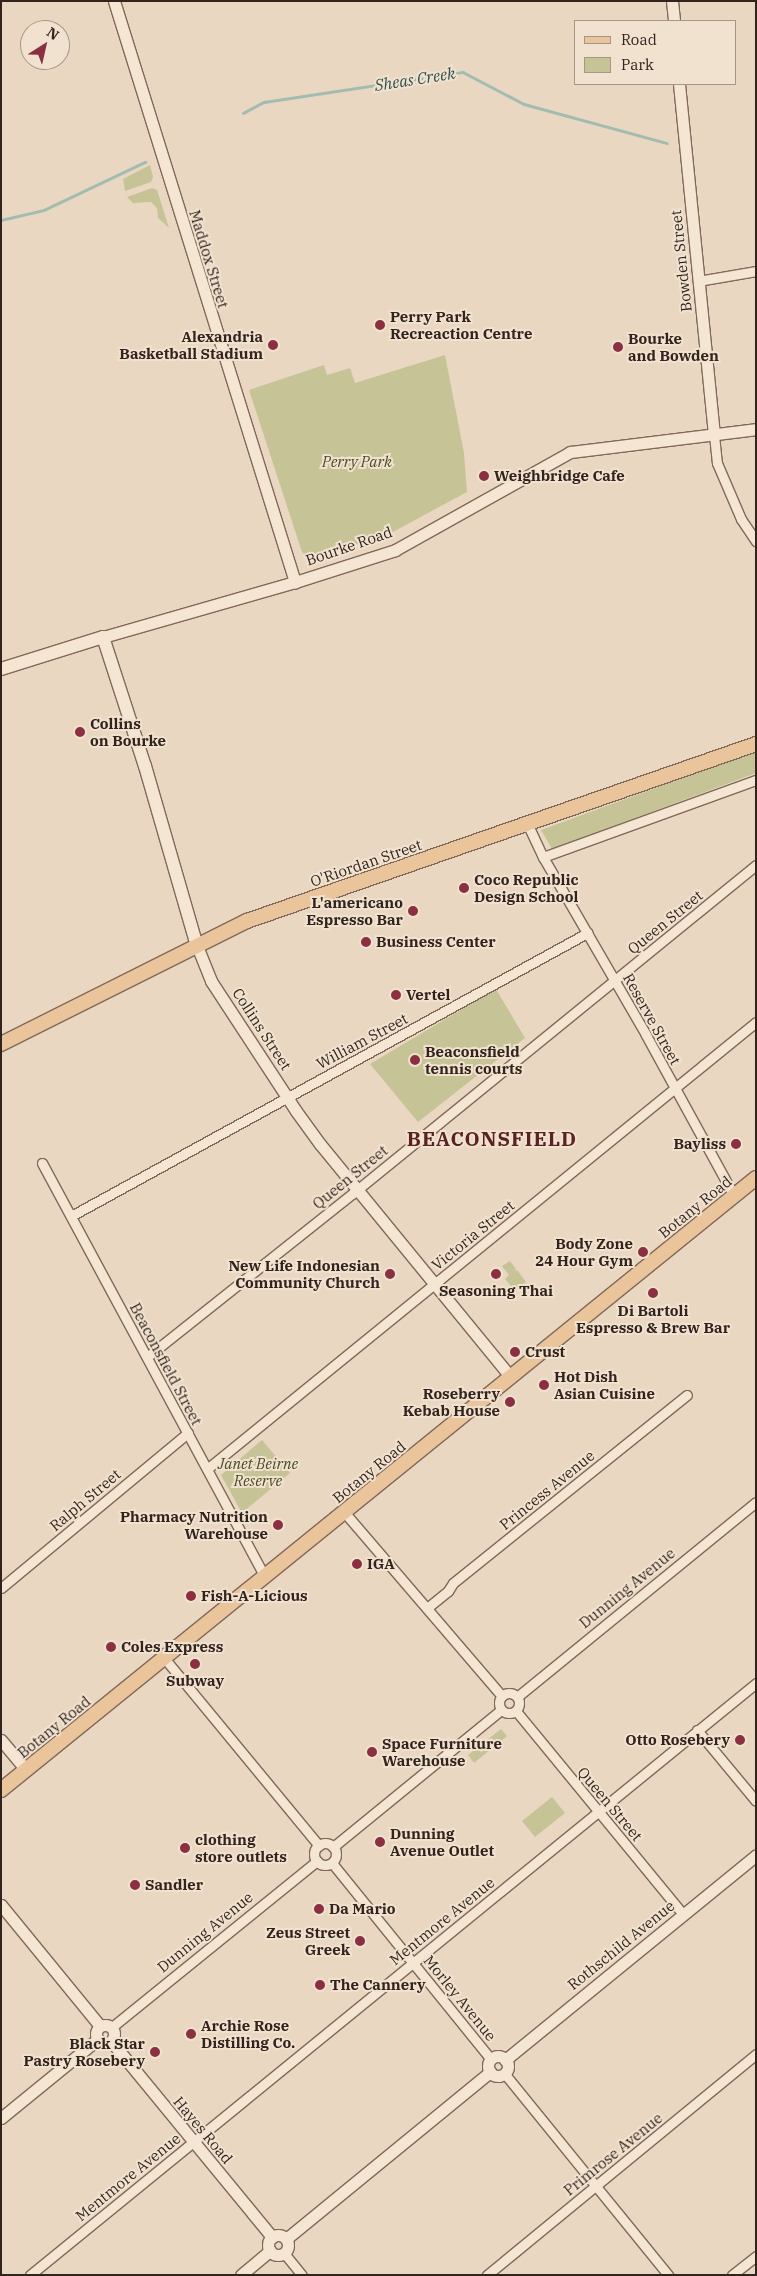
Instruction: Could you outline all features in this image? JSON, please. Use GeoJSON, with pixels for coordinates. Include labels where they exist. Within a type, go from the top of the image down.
{"type":"FeatureCollection","features":[{"type":"Feature","properties":{"kind":"main road","name":"Bourke Road"},"geometry":{"type":"LineString","coordinates":[[1,669],[103,637]]}},
{"type":"Feature","properties":{"kind":"main road","name":"Collins Street"},"geometry":{"type":"LineString","coordinates":[[103,637],[145,766],[197,946]]}},
{"type":"Feature","properties":{"kind":"main road","name":"O'Riordan Street"},"geometry":{"type":"LineString","coordinates":[[1,1044],[247,920],[756,744]]}},
{"type":"Feature","properties":{"kind":"main road","name":"Botany Road"},"geometry":{"type":"LineString","coordinates":[[1,1790],[265,1578],[756,1178]]}},
{"type":"Feature","properties":{"kind":"street","name":"Maddox Street"},"geometry":{"type":"LineString","coordinates":[[114,1],[163,164],[295,582]]}},
{"type":"Feature","properties":{"kind":"street"},"geometry":{"type":"LineString","coordinates":[[672,1],[674,20]]}},
{"type":"Feature","properties":{"kind":"street","name":"Bowden Street"},"geometry":{"type":"LineString","coordinates":[[679,85],[714,435]]}},
{"type":"Feature","properties":{"kind":"street"},"geometry":{"type":"LineString","coordinates":[[698,281],[756,271]]}},
{"type":"Feature","properties":{"kind":"street","name":"Bourke Road"},"geometry":{"type":"LineString","coordinates":[[103,637],[295,582],[396,550],[570,452],[756,429]]}},
{"type":"Feature","properties":{"kind":"street"},"geometry":{"type":"LineString","coordinates":[[714,435],[717,464],[741,519],[756,541]]}},
{"type":"Feature","properties":{"kind":"street"},"geometry":{"type":"LineString","coordinates":[[544,857],[756,780]]}},
{"type":"Feature","properties":{"kind":"street","name":"Reserve Street"},"geometry":{"type":"LineString","coordinates":[[527,824],[734,1196]]}},
{"type":"Feature","properties":{"kind":"street","name":"Queen Street"},"geometry":{"type":"LineString","coordinates":[[146,1357],[359,1188],[756,865]]}},
{"type":"Feature","properties":{"kind":"street","name":"William Street"},"geometry":{"type":"LineString","coordinates":[[71,1216],[587,932]]}},
{"type":"Feature","properties":{"kind":"street","name":"Collins Street"},"geometry":{"type":"LineString","coordinates":[[197,946],[212,981],[287,1097],[320,1144],[359,1188],[511,1377]]}},
{"type":"Feature","properties":{"kind":"street","name":"Victoria Street"},"geometry":{"type":"LineString","coordinates":[[207,1469],[756,1022]]}},
{"type":"Feature","properties":{"kind":"street","name":"Beaconsfield Street"},"geometry":{"type":"LineString","coordinates":[[42,1163],[265,1578]]}},
{"type":"Feature","properties":{"kind":"street","name":"Princess Avenue"},"geometry":{"type":"LineString","coordinates":[[427,1608],[448,1591],[454,1583],[687,1395]]}},
{"type":"Feature","properties":{"kind":"street","name":"Ralph Street"},"geometry":{"type":"LineString","coordinates":[[1,1588],[188,1433]]}},
{"type":"Feature","properties":{"kind":"street","name":"Dunning Avenue"},"geometry":{"type":"LineString","coordinates":[[517,1697],[756,1502]]}},
{"type":"Feature","properties":{"kind":"street"},"geometry":{"type":"LineString","coordinates":[[345,1513],[502,1696]]}},
{"type":"Feature","properties":{"kind":"street"},"geometry":{"type":"LineString","coordinates":[[165,1659],[319,1846]]}},
{"type":"Feature","properties":{"kind":"street","name":"Mentmore Avenue"},"geometry":{"type":"LineString","coordinates":[[30,2275],[756,1683]]}},
{"type":"Feature","properties":{"kind":"street"},"geometry":{"type":"LineString","coordinates":[[510,1693],[517,1697],[520,1703],[516,1711],[508,1714],[501,1710],[499,1704],[502,1696],[510,1693]]}},
{"type":"Feature","properties":{"kind":"street"},"geometry":{"type":"LineString","coordinates":[[333,1847],[501,1710]]}},
{"type":"Feature","properties":{"kind":"street","name":"Queen Street"},"geometry":{"type":"LineString","coordinates":[[516,1711],[683,1914]]}},
{"type":"Feature","properties":{"kind":"street"},"geometry":{"type":"LineString","coordinates":[[697,1730],[756,1801]]}},
{"type":"Feature","properties":{"kind":"street"},"geometry":{"type":"LineString","coordinates":[[1,1740],[26,1770]]}},
{"type":"Feature","properties":{"kind":"street"},"geometry":{"type":"LineString","coordinates":[[326,1844],[333,1847],[335,1857],[332,1863],[324,1865],[317,1861],[314,1853],[319,1846],[326,1844]]}},
{"type":"Feature","properties":{"kind":"street","name":"Rothschild Avenue"},"geometry":{"type":"LineString","coordinates":[[506,2060],[756,1855]]}},
{"type":"Feature","properties":{"kind":"street","name":"Dunning Avenue"},"geometry":{"type":"LineString","coordinates":[[112,2027],[317,1861]]}},
{"type":"Feature","properties":{"kind":"street","name":"Morley Avenue"},"geometry":{"type":"LineString","coordinates":[[332,1863],[491,2058]]}},
{"type":"Feature","properties":{"kind":"street"},"geometry":{"type":"LineString","coordinates":[[1,1905],[100,2026]]}},
{"type":"Feature","properties":{"kind":"street"},"geometry":{"type":"LineString","coordinates":[[106,2024],[112,2027],[114,2036],[111,2041],[106,2043],[98,2039],[96,2032],[100,2026],[106,2024]]}},
{"type":"Feature","properties":{"kind":"street"},"geometry":{"type":"LineString","coordinates":[[1,2118],[98,2039]]}},
{"type":"Feature","properties":{"kind":"street","name":"Hayes Road"},"geometry":{"type":"LineString","coordinates":[[111,2041],[272,2237]]}},
{"type":"Feature","properties":{"kind":"street","name":"Primrose Avenue"},"geometry":{"type":"LineString","coordinates":[[487,2275],[756,2054]]}},
{"type":"Feature","properties":{"kind":"street"},"geometry":{"type":"LineString","coordinates":[[497,2056],[506,2060],[507,2067],[504,2073],[498,2076],[490,2072],[488,2065],[491,2058],[497,2056]]}},
{"type":"Feature","properties":{"kind":"street"},"geometry":{"type":"LineString","coordinates":[[286,2239],[490,2072]]}},
{"type":"Feature","properties":{"kind":"street"},"geometry":{"type":"LineString","coordinates":[[504,2073],[668,2275]]}},
{"type":"Feature","properties":{"kind":"street"},"geometry":{"type":"LineString","coordinates":[[280,2235],[286,2239],[288,2245],[284,2253],[277,2255],[270,2251],[268,2244],[272,2237],[280,2235]]}},
{"type":"Feature","properties":{"kind":"street"},"geometry":{"type":"LineString","coordinates":[[241,2275],[270,2251]]}},
{"type":"Feature","properties":{"kind":"street"},"geometry":{"type":"LineString","coordinates":[[284,2253],[302,2275]]}},
{"type":"Feature","properties":{"kind":"street"},"geometry":{"type":"LineString","coordinates":[[732,2275],[756,2256]]}},
{"type":"Feature","properties":{"kind":"green space"},"geometry":{"type":"Polygon","coordinates":[[[150,165],[153,177],[151,182],[125,191],[123,179],[150,165]]]}},
{"type":"Feature","properties":{"kind":"green space"},"geometry":{"type":"Polygon","coordinates":[[[152,188],[157,190],[169,228],[158,218],[157,208],[151,202],[133,203],[127,197],[152,188]]]}},
{"type":"Feature","properties":{"kind":"green space","name":"Perry Park"},"geometry":{"type":"Polygon","coordinates":[[[445,355],[464,453],[467,492],[389,534],[308,559],[302,552],[249,390],[324,365],[327,375],[350,368],[355,383],[445,355]]]}},
{"type":"Feature","properties":{"kind":"green space"},"geometry":{"type":"Polygon","coordinates":[[[756,751],[756,773],[552,849],[541,830],[756,751]]]}},
{"type":"Feature","properties":{"kind":"green space"},"geometry":{"type":"Polygon","coordinates":[[[496,989],[525,1038],[418,1122],[370,1064],[496,989]]]}},
{"type":"Feature","properties":{"kind":"green space"},"geometry":{"type":"Polygon","coordinates":[[[510,1261],[516,1269],[515,1271],[517,1270],[526,1282],[515,1291],[505,1279],[509,1275],[502,1266],[510,1261]]]}},
{"type":"Feature","properties":{"kind":"green space","name":"Janet Beirne Reserve"},"geometry":{"type":"Polygon","coordinates":[[[262,1440],[290,1473],[242,1513],[221,1475],[262,1440]]]}},
{"type":"Feature","properties":{"kind":"green space"},"geometry":{"type":"Polygon","coordinates":[[[501,1729],[507,1736],[474,1763],[468,1755],[501,1729]]]}},
{"type":"Feature","properties":{"kind":"green space"},"geometry":{"type":"Polygon","coordinates":[[[552,1797],[565,1813],[535,1837],[522,1821],[552,1797]]]}},
{"type":"Feature","properties":{"kind":"waterway","name":"Sheas Creek"},"geometry":{"type":"LineString","coordinates":[[243,113],[264,102],[463,72],[524,104],[667,143]]}},
{"type":"Feature","properties":{"kind":"waterway","name":"Sheas Creek"},"geometry":{"type":"LineString","coordinates":[[1,220],[44,210],[145,162]]}},
{"type":"Feature","properties":{"kind":"place","name":"Perry Park Recreaction Centre"},"geometry":{"type":"Point","coordinates":[380,325]}},
{"type":"Feature","properties":{"kind":"place","name":"Alexandria Basketball Stadium"},"geometry":{"type":"Point","coordinates":[273,345]}},
{"type":"Feature","properties":{"kind":"place","name":"Bourke and Bowden"},"geometry":{"type":"Point","coordinates":[618,347]}},
{"type":"Feature","properties":{"kind":"place","name":"Weighbridge Cafe"},"geometry":{"type":"Point","coordinates":[484,476]}},
{"type":"Feature","properties":{"kind":"place","name":"Collins on Bourke"},"geometry":{"type":"Point","coordinates":[80,732]}},
{"type":"Feature","properties":{"kind":"place","name":"Coco Republic Design School"},"geometry":{"type":"Point","coordinates":[464,888]}},
{"type":"Feature","properties":{"kind":"place","name":"L'americano Espresso Bar"},"geometry":{"type":"Point","coordinates":[413,911]}},
{"type":"Feature","properties":{"kind":"place","name":"Business Center"},"geometry":{"type":"Point","coordinates":[366,942]}},
{"type":"Feature","properties":{"kind":"place","name":"Vertel"},"geometry":{"type":"Point","coordinates":[396,995]}},
{"type":"Feature","properties":{"kind":"place","name":"Beaconsfield tennis courts"},"geometry":{"type":"Point","coordinates":[415,1060]}},
{"type":"Feature","properties":{"kind":"place","name":"Bayliss"},"geometry":{"type":"Point","coordinates":[736,1144]}},
{"type":"Feature","properties":{"kind":"place","name":"Body Zone 24 Hour Gym"},"geometry":{"type":"Point","coordinates":[643,1252]}},
{"type":"Feature","properties":{"kind":"place","name":"New Life Indonesian Community Church"},"geometry":{"type":"Point","coordinates":[390,1274]}},
{"type":"Feature","properties":{"kind":"place","name":"Seasoning Thai"},"geometry":{"type":"Point","coordinates":[496,1274]}},
{"type":"Feature","properties":{"kind":"place","name":"Di Bartoli Espresso & Brew Bar"},"geometry":{"type":"Point","coordinates":[653,1293]}},
{"type":"Feature","properties":{"kind":"place","name":"Crust"},"geometry":{"type":"Point","coordinates":[515,1352]}},
{"type":"Feature","properties":{"kind":"place","name":"Hot Dish Asian Cuisine"},"geometry":{"type":"Point","coordinates":[544,1385]}},
{"type":"Feature","properties":{"kind":"place","name":"Roseberry Kebab House"},"geometry":{"type":"Point","coordinates":[510,1402]}},
{"type":"Feature","properties":{"kind":"place","name":"Pharmacy Nutrition Warehouse"},"geometry":{"type":"Point","coordinates":[278,1525]}},
{"type":"Feature","properties":{"kind":"place","name":"IGA"},"geometry":{"type":"Point","coordinates":[357,1564]}},
{"type":"Feature","properties":{"kind":"place","name":"Fish-A-Licious"},"geometry":{"type":"Point","coordinates":[191,1596]}},
{"type":"Feature","properties":{"kind":"place","name":"Coles Express"},"geometry":{"type":"Point","coordinates":[111,1647]}},
{"type":"Feature","properties":{"kind":"place","name":"Subway"},"geometry":{"type":"Point","coordinates":[195,1664]}},
{"type":"Feature","properties":{"kind":"place","name":"Otto Rosebery"},"geometry":{"type":"Point","coordinates":[740,1740]}},
{"type":"Feature","properties":{"kind":"place","name":"Space Furniture Warehouse"},"geometry":{"type":"Point","coordinates":[372,1752]}},
{"type":"Feature","properties":{"kind":"place","name":"Dunning Avenue Outlet"},"geometry":{"type":"Point","coordinates":[380,1842]}},
{"type":"Feature","properties":{"kind":"place","name":"clothing store outlets"},"geometry":{"type":"Point","coordinates":[185,1848]}},
{"type":"Feature","properties":{"kind":"place","name":"Sandler"},"geometry":{"type":"Point","coordinates":[135,1885]}},
{"type":"Feature","properties":{"kind":"place","name":"Da Mario"},"geometry":{"type":"Point","coordinates":[319,1909]}},
{"type":"Feature","properties":{"kind":"place","name":"Zeus Street Greek"},"geometry":{"type":"Point","coordinates":[360,1941]}},
{"type":"Feature","properties":{"kind":"place","name":"The Cannery"},"geometry":{"type":"Point","coordinates":[320,1985]}},
{"type":"Feature","properties":{"kind":"place","name":"Archie Rose Distilling Co."},"geometry":{"type":"Point","coordinates":[191,2034]}},
{"type":"Feature","properties":{"kind":"place","name":"Black Star Pastry Rosebery"},"geometry":{"type":"Point","coordinates":[155,2052]}},
{"type":"Feature","properties":{"kind":"district","name":"BEACONSFIELD"},"geometry":{"type":"Point","coordinates":[492,1138]}}]}
